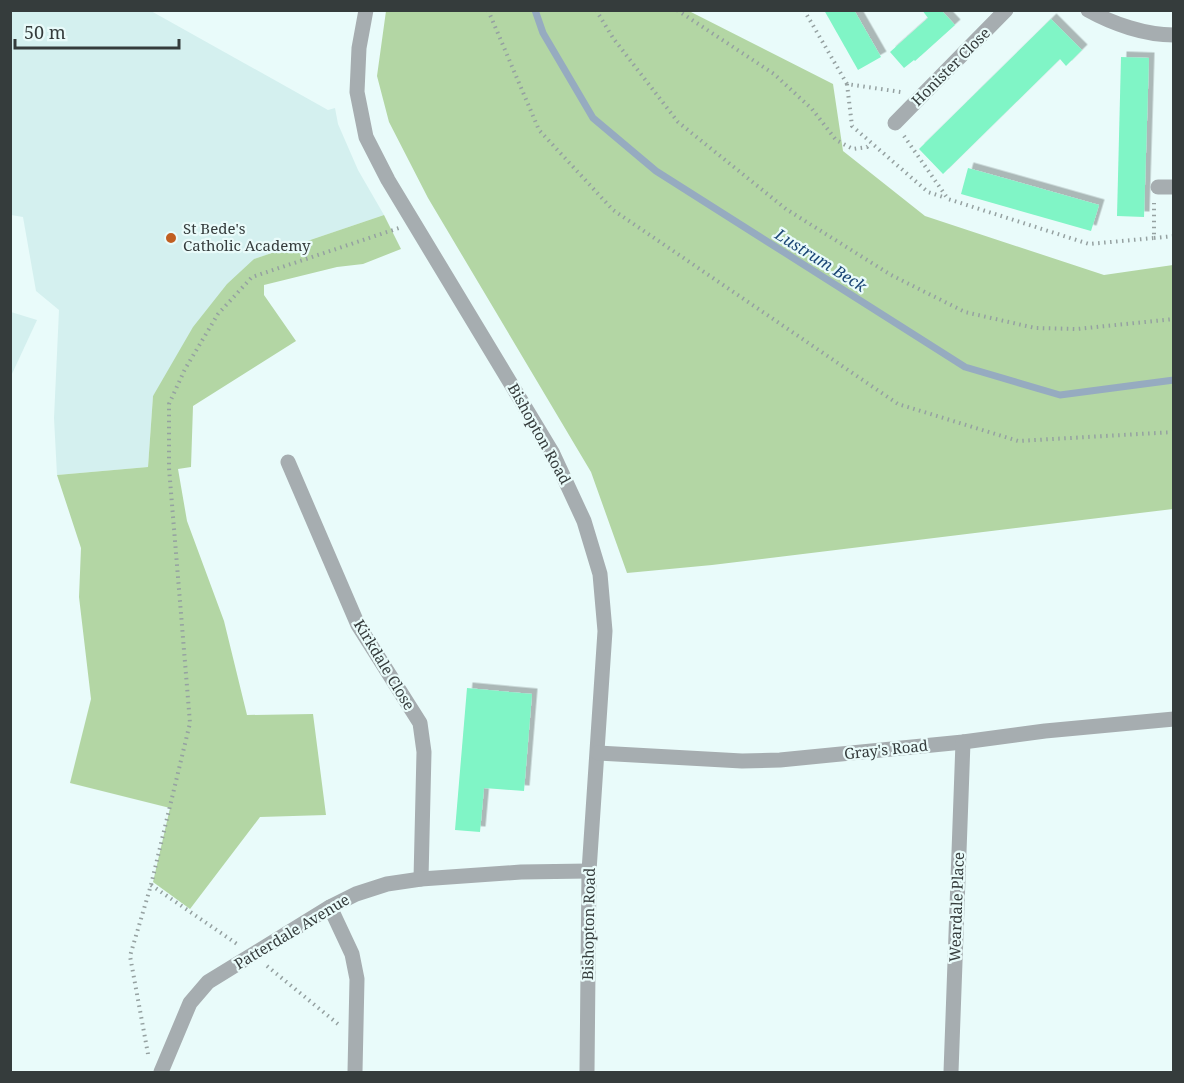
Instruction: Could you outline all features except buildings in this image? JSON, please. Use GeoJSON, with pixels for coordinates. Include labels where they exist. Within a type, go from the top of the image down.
{"type":"FeatureCollection","features":[{"type":"Feature","properties":{"kind":"street","name":"Bishopton Road"},"geometry":{"type":"LineString","coordinates":[[366,10],[359,48],[357,92],[366,137],[388,180],[552,452],[584,521],[600,574],[605,631],[589,871],[587,1072]]}},
{"type":"Feature","properties":{"kind":"street","name":"Honister Close"},"geometry":{"type":"LineString","coordinates":[[895,123],[1006,10]]}},
{"type":"Feature","properties":{"kind":"street"},"geometry":{"type":"LineString","coordinates":[[1088,10],[1132,28],[1173,35]]}},
{"type":"Feature","properties":{"kind":"street","name":"Kirkdale Close"},"geometry":{"type":"LineString","coordinates":[[288,462],[358,625],[420,723],[424,752],[421,879]]}},
{"type":"Feature","properties":{"kind":"street","name":"Gray's Road"},"geometry":{"type":"LineString","coordinates":[[598,753],[742,761],[780,760],[1173,719]]}},
{"type":"Feature","properties":{"kind":"street","name":"Weardale Place"},"geometry":{"type":"LineString","coordinates":[[951,1072],[963,742]]}},
{"type":"Feature","properties":{"kind":"street","name":"Patterdale Avenue"},"geometry":{"type":"LineString","coordinates":[[161,1072],[190,1003],[208,982],[330,907],[366,890],[421,879],[521,872],[589,871]]}},
{"type":"Feature","properties":{"kind":"street"},"geometry":{"type":"LineString","coordinates":[[330,907],[352,954],[357,979],[355,1072]]}},
{"type":"Feature","properties":{"kind":"path"},"geometry":{"type":"LineString","coordinates":[[488,10],[539,129],[613,210],[898,404],[1018,441],[1173,432]]}},
{"type":"Feature","properties":{"kind":"path"},"geometry":{"type":"LineString","coordinates":[[596,10],[613,38],[678,122],[786,209],[891,275],[965,312],[1035,328],[1077,329],[1173,319]]}},
{"type":"Feature","properties":{"kind":"path"},"geometry":{"type":"LineString","coordinates":[[677,10],[774,74],[812,109],[836,140],[853,149],[867,147],[871,142]]}},
{"type":"Feature","properties":{"kind":"path"},"geometry":{"type":"LineString","coordinates":[[804,10],[847,84],[852,126],[928,192],[1089,244],[1173,236]]}},
{"type":"Feature","properties":{"kind":"path"},"geometry":{"type":"LineString","coordinates":[[847,84],[890,89],[920,97]]}},
{"type":"Feature","properties":{"kind":"path"},"geometry":{"type":"LineString","coordinates":[[895,123],[948,199]]}},
{"type":"Feature","properties":{"kind":"path"},"geometry":{"type":"LineString","coordinates":[[1154,238],[1154,187],[1166,187]]}},
{"type":"Feature","properties":{"kind":"path"},"geometry":{"type":"LineString","coordinates":[[149,1061],[130,956],[151,885],[190,723],[169,468],[169,404],[185,369],[218,314],[252,277],[414,223]]}},
{"type":"Feature","properties":{"kind":"shaded area","name":"St Bede's Catholic Academy"},"geometry":{"type":"Polygon","coordinates":[[[10,11],[151,11],[328,110],[335,108],[338,124],[358,170],[384,215],[254,259],[153,396],[148,467],[57,475],[54,418],[59,310],[36,291],[23,217],[11,215],[10,11]]]}},
{"type":"Feature","properties":{"kind":"shaded area"},"geometry":{"type":"Polygon","coordinates":[[[10,312],[37,320],[11,376],[10,312]]]}},
{"type":"Feature","properties":{"kind":"green space"},"geometry":{"type":"Polygon","coordinates":[[[386,11],[689,11],[833,84],[843,151],[925,216],[1104,275],[1173,265],[1173,509],[712,565],[627,573],[591,472],[428,198],[389,122],[377,76],[386,11]]]}},
{"type":"Feature","properties":{"kind":"green space"},"geometry":{"type":"Polygon","coordinates":[[[384,215],[401,249],[363,264],[337,267],[264,285],[264,295],[296,341],[193,406],[191,467],[178,469],[187,521],[224,621],[247,715],[313,714],[326,815],[260,817],[190,909],[153,882],[170,808],[70,783],[91,699],[79,597],[81,548],[57,475],[148,467],[153,396],[193,327],[227,284],[254,259],[384,215]]]}},
{"type":"Feature","properties":{"kind":"waterway","name":"Lustrum Beck"},"geometry":{"type":"LineString","coordinates":[[535,10],[543,33],[593,118],[656,171],[965,367],[1060,395],[1174,380]]}},
{"type":"Feature","properties":{"kind":"place","name":"St Bede's Catholic Academy"},"geometry":{"type":"Point","coordinates":[171,238]}}]}
